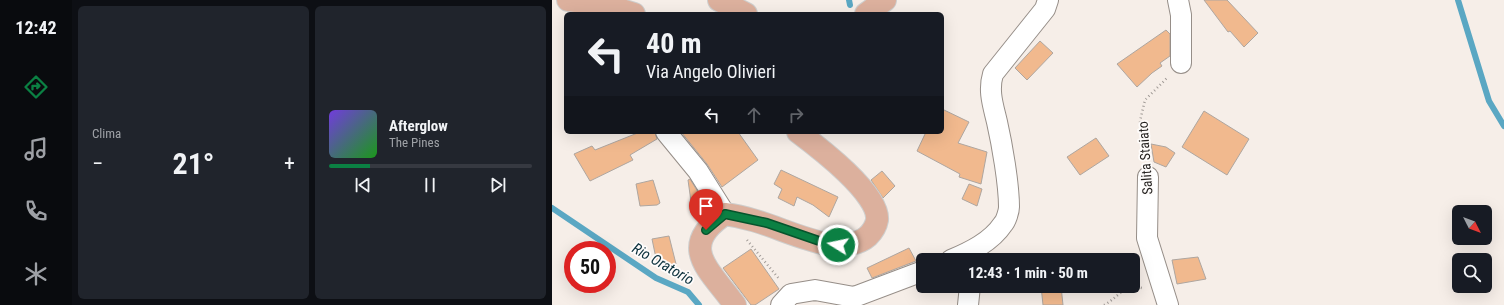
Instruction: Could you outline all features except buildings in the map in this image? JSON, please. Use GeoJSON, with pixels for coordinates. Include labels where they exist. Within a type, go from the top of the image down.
{"type":"FeatureCollection","features":[{"type":"Feature","properties":{"kind":"main road"},"geometry":{"type":"LineString","coordinates":[[568,0],[581,2],[593,1],[628,12]]}},
{"type":"Feature","properties":{"kind":"main road"},"geometry":{"type":"LineString","coordinates":[[719,0],[742,12]]}},
{"type":"Feature","properties":{"kind":"main road"},"geometry":{"type":"LineString","coordinates":[[869,12],[885,0]]}},
{"type":"Feature","properties":{"kind":"main road"},"geometry":{"type":"LineString","coordinates":[[735,305],[700,257],[699,244],[706,230],[725,214],[767,223],[828,244],[855,243],[865,238],[873,230],[877,220],[876,210],[871,198],[821,149],[801,134]]}},
{"type":"Feature","properties":{"kind":"street"},"geometry":{"type":"LineString","coordinates":[[970,253],[984,243],[1004,224],[1009,208],[998,124],[990,93],[990,84],[993,74],[1045,9],[1048,0]]}},
{"type":"Feature","properties":{"kind":"street"},"geometry":{"type":"LineString","coordinates":[[1178,0],[1181,15],[1181,64]]}},
{"type":"Feature","properties":{"kind":"street"},"geometry":{"type":"LineString","coordinates":[[668,134],[698,171],[725,214]]}},
{"type":"Feature","properties":{"kind":"street","name":"Salita Staiato"},"geometry":{"type":"LineString","coordinates":[[1148,177],[1148,238],[1168,305]]}},
{"type":"Feature","properties":{"kind":"street"},"geometry":{"type":"LineString","coordinates":[[786,299],[815,290],[854,297],[916,274]]}},
{"type":"Feature","properties":{"kind":"street"},"geometry":{"type":"LineString","coordinates":[[968,305],[969,293]]}},
{"type":"Feature","properties":{"kind":"path","name":"Salita Staiato"},"geometry":{"type":"LineString","coordinates":[[1148,177],[1140,121],[1145,100],[1181,64]]}},
{"type":"Feature","properties":{"kind":"path"},"geometry":{"type":"LineString","coordinates":[[725,214],[786,299]]}},
{"type":"Feature","properties":{"kind":"path"},"geometry":{"type":"LineString","coordinates":[[1104,305],[1109,303],[1120,293]]}},
{"type":"Feature","properties":{"kind":"waterway"},"geometry":{"type":"LineString","coordinates":[[849,0],[850,5]]}},
{"type":"Feature","properties":{"kind":"waterway"},"geometry":{"type":"LineString","coordinates":[[1458,0],[1489,101],[1504,126]]}},
{"type":"Feature","properties":{"kind":"waterway","name":"Rio Oratorio"},"geometry":{"type":"LineString","coordinates":[[552,208],[656,278],[688,292],[699,305]]}},
{"type":"Feature","properties":{"kind":"route"},"geometry":{"type":"LineString","coordinates":[[706,230],[718,218],[725,214],[767,223],[801,236],[828,244],[838,245]]}}]}
